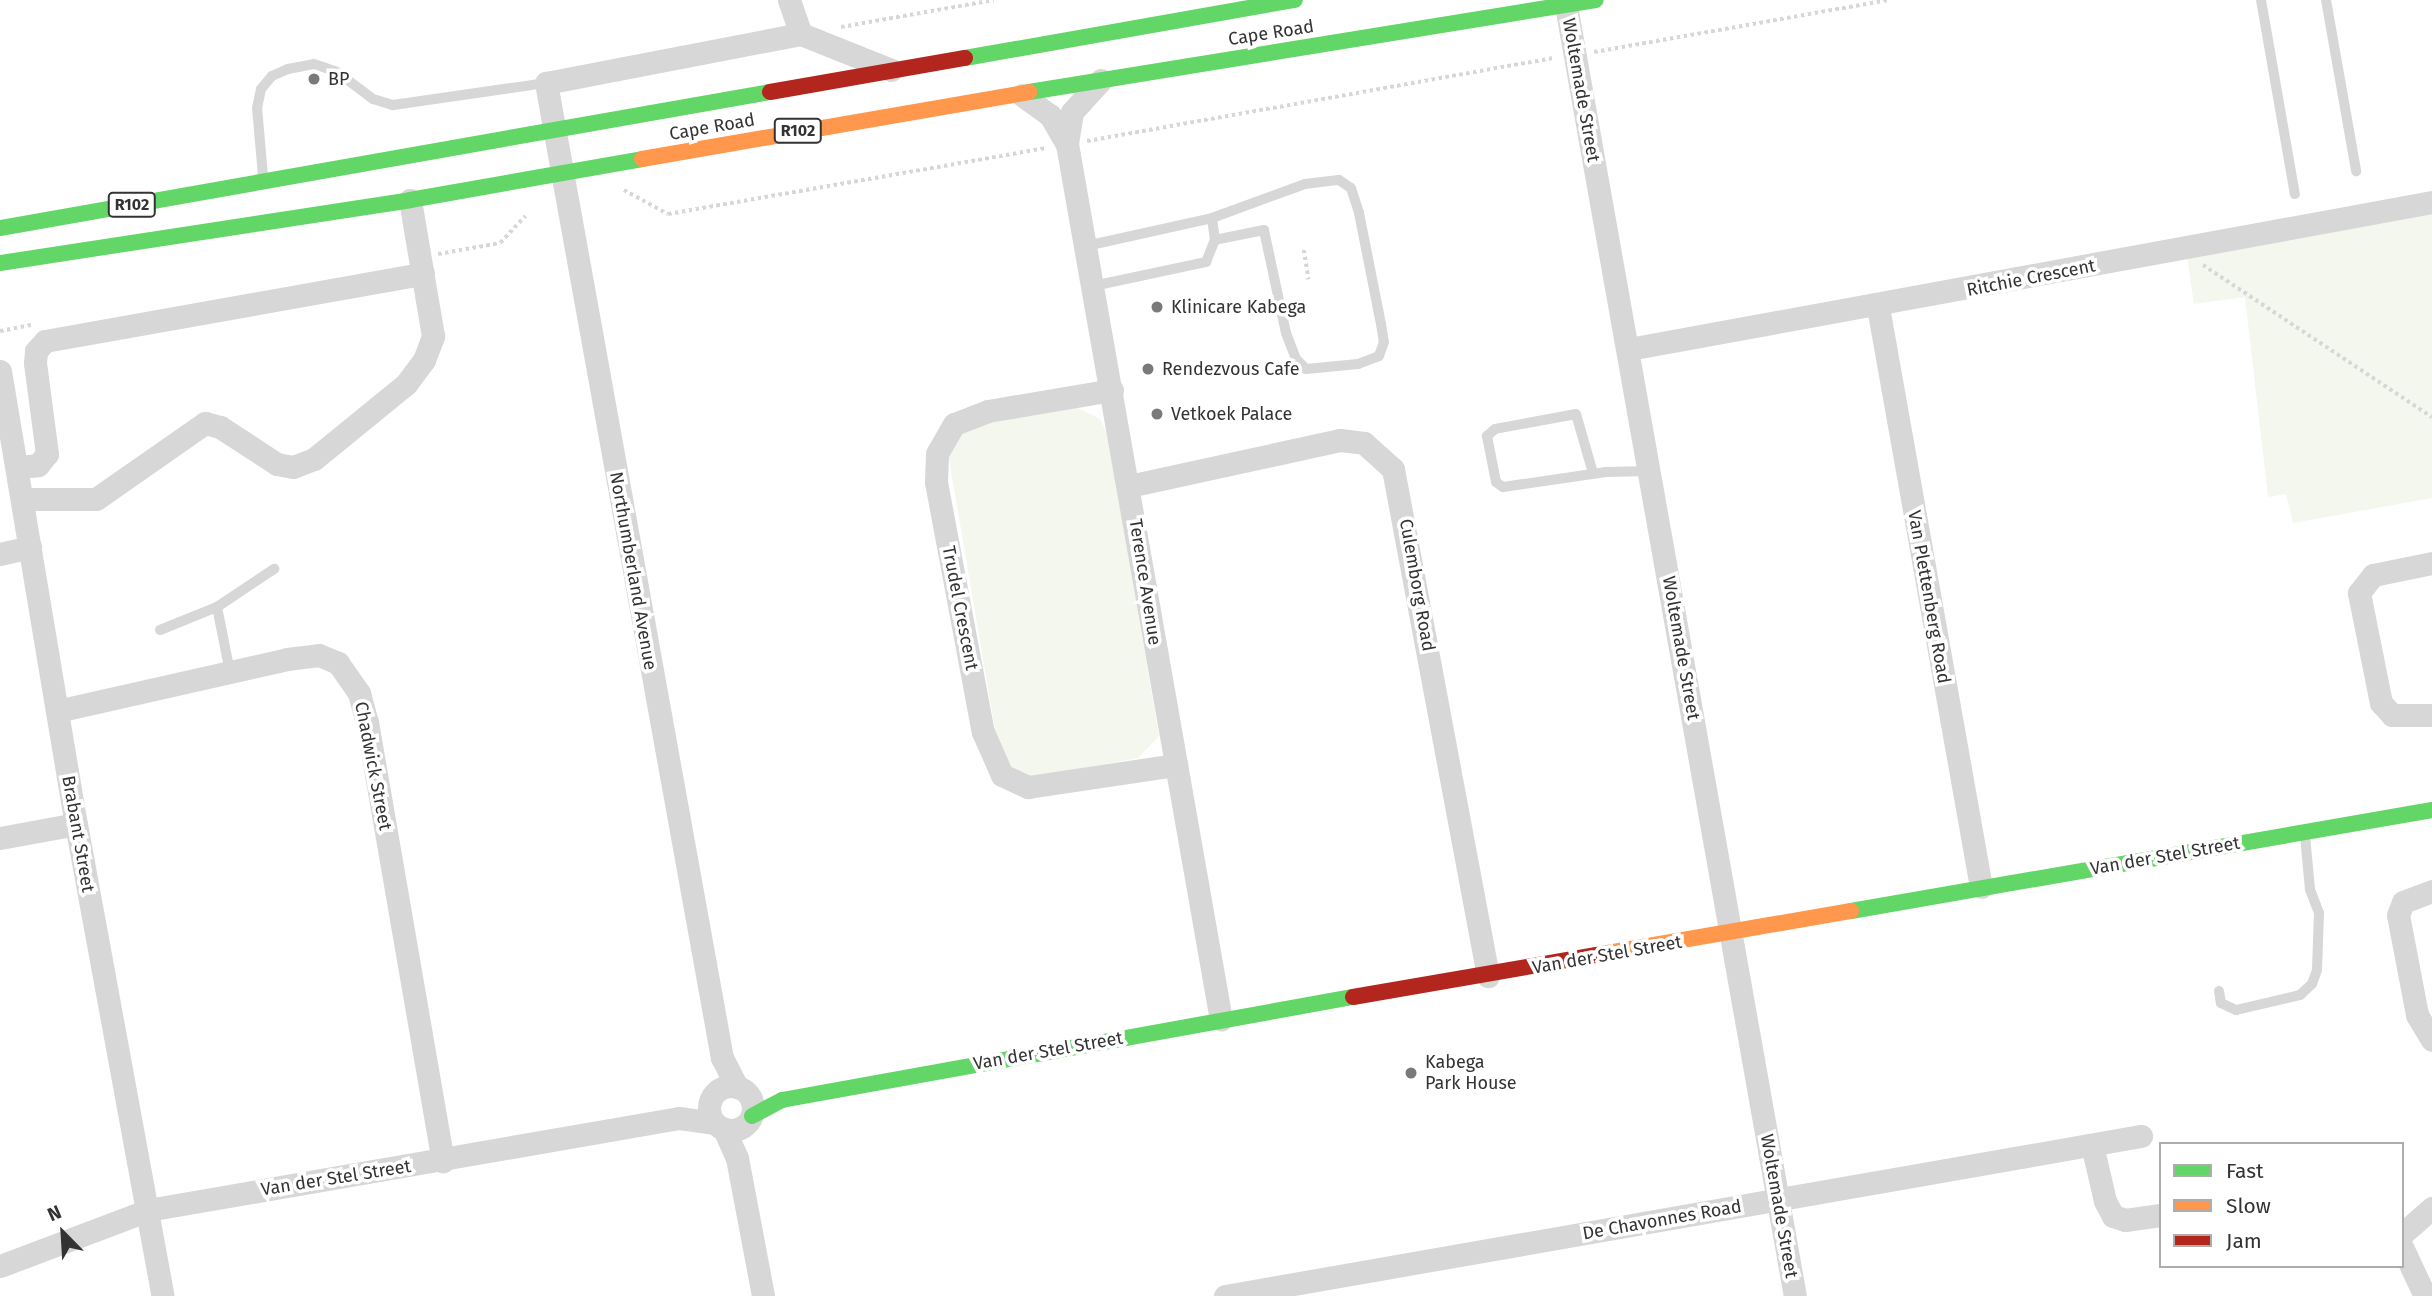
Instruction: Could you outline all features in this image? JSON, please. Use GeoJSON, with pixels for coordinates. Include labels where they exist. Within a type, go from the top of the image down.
{"type":"FeatureCollection","features":[{"type":"Feature","properties":{"kind":"main road","name":"Cape Road"},"geometry":{"type":"LineString","coordinates":[[0,228],[894,72],[1155,18],[1295,0]]}},
{"type":"Feature","properties":{"kind":"main road","name":"Cape Road"},"geometry":{"type":"LineString","coordinates":[[0,263],[410,200],[1101,80],[1596,0]]}},
{"type":"Feature","properties":{"kind":"main road","name":"Van der Stel Street"},"geometry":{"type":"LineString","coordinates":[[782,1100],[1221,1020],[1488,976],[1981,887],[2432,810]]}},
{"type":"Feature","properties":{"kind":"street"},"geometry":{"type":"LineString","coordinates":[[789,0],[801,34]]}},
{"type":"Feature","properties":{"kind":"street","name":"Woltemade Street"},"geometry":{"type":"LineString","coordinates":[[1565,3],[1629,349],[1795,1296]]}},
{"type":"Feature","properties":{"kind":"street"},"geometry":{"type":"LineString","coordinates":[[546,83],[801,34],[894,72]]}},
{"type":"Feature","properties":{"kind":"street","name":"Terence Avenue"},"geometry":{"type":"LineString","coordinates":[[1101,80],[1072,112],[1067,144],[1221,1020]]}},
{"type":"Feature","properties":{"kind":"street","name":"Northumberland Avenue"},"geometry":{"type":"LineString","coordinates":[[546,83],[730,1109]]}},
{"type":"Feature","properties":{"kind":"street","name":"Terence Avenue"},"geometry":{"type":"LineString","coordinates":[[1022,95],[1050,115],[1067,144]]}},
{"type":"Feature","properties":{"kind":"street"},"geometry":{"type":"LineString","coordinates":[[22,499],[96,499],[205,423],[220,427],[277,464],[293,467],[309,463],[405,384],[424,360],[433,328],[410,200]]}},
{"type":"Feature","properties":{"kind":"street","name":"Ritchie Crescent"},"geometry":{"type":"LineString","coordinates":[[1629,349],[1878,307],[2432,202]]}},
{"type":"Feature","properties":{"kind":"street"},"geometry":{"type":"LineString","coordinates":[[17,467],[38,465],[47,454],[35,363],[36,351],[45,341],[423,274]]}},
{"type":"Feature","properties":{"kind":"street","name":"Van Plettenberg Road"},"geometry":{"type":"LineString","coordinates":[[1878,307],[1981,887]]}},
{"type":"Feature","properties":{"kind":"street","name":"Brabant Street"},"geometry":{"type":"LineString","coordinates":[[0,371],[76,824],[163,1296]]}},
{"type":"Feature","properties":{"kind":"street","name":"Trudel Crescent"},"geometry":{"type":"LineString","coordinates":[[1112,390],[988,411],[954,424],[937,454],[936,482],[984,732],[1002,775],[1028,787],[1176,765]]}},
{"type":"Feature","properties":{"kind":"street","name":"Culemborg Road"},"geometry":{"type":"LineString","coordinates":[[1129,486],[1340,440],[1364,443],[1393,469],[1488,976]]}},
{"type":"Feature","properties":{"kind":"street"},"geometry":{"type":"LineString","coordinates":[[0,554],[30,547]]}},
{"type":"Feature","properties":{"kind":"street"},"geometry":{"type":"LineString","coordinates":[[2432,564],[2373,575],[2359,593],[2381,703],[2392,715],[2432,715]]}},
{"type":"Feature","properties":{"kind":"street","name":"Chadwick Street"},"geometry":{"type":"LineString","coordinates":[[57,711],[319,655],[338,663],[359,693],[443,1161]]}},
{"type":"Feature","properties":{"kind":"street"},"geometry":{"type":"LineString","coordinates":[[0,838],[76,824]]}},
{"type":"Feature","properties":{"kind":"street"},"geometry":{"type":"LineString","coordinates":[[2432,891],[2403,902],[2398,915],[2417,1015],[2432,1040]]}},
{"type":"Feature","properties":{"kind":"street","name":"Van der Stel Street"},"geometry":{"type":"LineString","coordinates":[[0,1266],[148,1210],[443,1161],[782,1100]]}},
{"type":"Feature","properties":{"kind":"street"},"geometry":{"type":"LineString","coordinates":[[730,1109],[763,1296]]}},
{"type":"Feature","properties":{"kind":"street","name":"De Chavonnes Road"},"geometry":{"type":"LineString","coordinates":[[1225,1296],[2141,1136]]}},
{"type":"Feature","properties":{"kind":"street"},"geometry":{"type":"LineString","coordinates":[[2092,1145],[2111,1214],[2125,1220],[2159,1214]]}},
{"type":"Feature","properties":{"kind":"street"},"geometry":{"type":"LineString","coordinates":[[2404,1232],[2432,1208]]}},
{"type":"Feature","properties":{"kind":"street"},"geometry":{"type":"LineString","coordinates":[[2404,1251],[2425,1296]]}},
{"type":"Feature","properties":{"kind":"lane"},"geometry":{"type":"LineString","coordinates":[[2261,0],[2295,194]]}},
{"type":"Feature","properties":{"kind":"lane"},"geometry":{"type":"LineString","coordinates":[[2326,0],[2356,171]]}},
{"type":"Feature","properties":{"kind":"lane"},"geometry":{"type":"LineString","coordinates":[[264,182],[257,108],[261,89],[272,76],[288,69],[314,64],[337,72],[373,99],[393,104],[546,83]]}},
{"type":"Feature","properties":{"kind":"lane"},"geometry":{"type":"LineString","coordinates":[[1086,246],[1212,218],[1306,184],[1330,180],[1346,184],[1359,213],[1381,324],[1384,342],[1379,356],[1358,364],[1313,370],[1301,365],[1286,333],[1264,230],[1215,240]]}},
{"type":"Feature","properties":{"kind":"lane"},"geometry":{"type":"LineString","coordinates":[[1093,286],[1198,266],[1210,258],[1215,240],[1212,218]]}},
{"type":"Feature","properties":{"kind":"lane"},"geometry":{"type":"LineString","coordinates":[[1593,473],[1576,414],[1495,429],[1487,436],[1498,486],[1593,473],[1650,471]]}},
{"type":"Feature","properties":{"kind":"lane"},"geometry":{"type":"LineString","coordinates":[[160,630],[217,607],[274,569]]}},
{"type":"Feature","properties":{"kind":"lane"},"geometry":{"type":"LineString","coordinates":[[217,607],[230,672]]}},
{"type":"Feature","properties":{"kind":"lane"},"geometry":{"type":"LineString","coordinates":[[2219,991],[2221,1003],[2235,1010],[2300,995],[2312,984],[2318,970],[2319,913],[2310,890],[2305,832]]}},
{"type":"Feature","properties":{"kind":"path"},"geometry":{"type":"LineString","coordinates":[[801,34],[994,0]]}},
{"type":"Feature","properties":{"kind":"path"},"geometry":{"type":"LineString","coordinates":[[622,189],[668,214],[1888,0]]}},
{"type":"Feature","properties":{"kind":"path"},"geometry":{"type":"LineString","coordinates":[[1304,250],[1309,280]]}},
{"type":"Feature","properties":{"kind":"path"},"geometry":{"type":"LineString","coordinates":[[2181,250],[2432,417]]}},
{"type":"Feature","properties":{"kind":"shaded area"},"geometry":{"type":"Polygon","coordinates":[[[2432,210],[2432,498],[2293,523],[2286,494],[2268,497],[2245,297],[2194,304],[2187,257],[2432,210]]]}},
{"type":"Feature","properties":{"kind":"shaded area"},"geometry":{"type":"Polygon","coordinates":[[[1078,408],[1100,419],[1107,433],[1159,736],[1138,758],[1029,778],[1009,770],[999,753],[948,453],[967,427],[1078,408]]]}},
{"type":"Feature","properties":{"kind":"traffic: fast"},"geometry":{"type":"LineString","coordinates":[[965,58],[1295,0]]}},
{"type":"Feature","properties":{"kind":"traffic: fast"},"geometry":{"type":"LineString","coordinates":[[1029,92],[1596,0]]}},
{"type":"Feature","properties":{"kind":"traffic: fast"},"geometry":{"type":"LineString","coordinates":[[0,228],[770,92]]}},
{"type":"Feature","properties":{"kind":"traffic: fast"},"geometry":{"type":"LineString","coordinates":[[0,263],[410,200],[642,159]]}},
{"type":"Feature","properties":{"kind":"traffic: fast"},"geometry":{"type":"LineString","coordinates":[[1851,911],[2432,810]]}},
{"type":"Feature","properties":{"kind":"traffic: fast"},"geometry":{"type":"LineString","coordinates":[[752,1116],[782,1100],[1353,997]]}},
{"type":"Feature","properties":{"kind":"traffic: slow"},"geometry":{"type":"LineString","coordinates":[[642,159],[1029,92]]}},
{"type":"Feature","properties":{"kind":"traffic: slow"},"geometry":{"type":"LineString","coordinates":[[1596,955],[1851,911]]}},
{"type":"Feature","properties":{"kind":"traffic: jam"},"geometry":{"type":"LineString","coordinates":[[770,92],[965,58]]}},
{"type":"Feature","properties":{"kind":"traffic: jam"},"geometry":{"type":"LineString","coordinates":[[1353,997],[1596,955]]}},
{"type":"Feature","properties":{"kind":"place","name":"BP"},"geometry":{"type":"Point","coordinates":[314,79]}},
{"type":"Feature","properties":{"kind":"place","name":"Klinicare Kabega"},"geometry":{"type":"Point","coordinates":[1157,307]}},
{"type":"Feature","properties":{"kind":"place","name":"Rendezvous Cafe"},"geometry":{"type":"Point","coordinates":[1148,369]}},
{"type":"Feature","properties":{"kind":"place","name":"Vetkoek Palace"},"geometry":{"type":"Point","coordinates":[1157,414]}},
{"type":"Feature","properties":{"kind":"place","name":"Kabega Park House"},"geometry":{"type":"Point","coordinates":[1411,1073]}}]}
